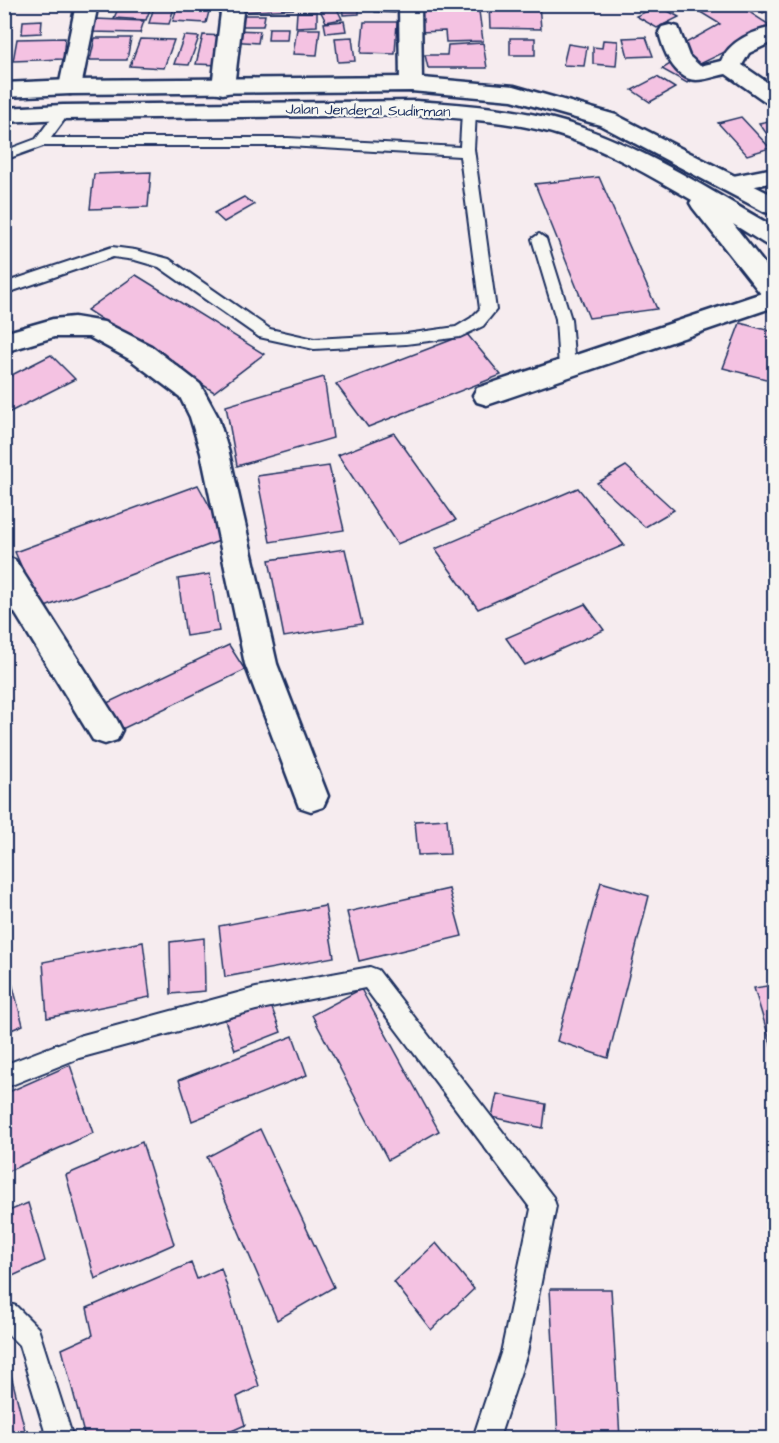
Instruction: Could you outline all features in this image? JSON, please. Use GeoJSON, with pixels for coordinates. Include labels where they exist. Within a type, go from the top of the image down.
{"type":"FeatureCollection","features":[{"type":"Feature","properties":{"kind":"main road"},"geometry":{"type":"LineString","coordinates":[[70,87],[87,4]]}},
{"type":"Feature","properties":{"kind":"main road"},"geometry":{"type":"LineString","coordinates":[[224,87],[233,4]]}},
{"type":"Feature","properties":{"kind":"main road"},"geometry":{"type":"LineString","coordinates":[[410,4],[411,84]]}},
{"type":"Feature","properties":{"kind":"main road"},"geometry":{"type":"LineString","coordinates":[[670,32],[674,53],[683,64],[696,73],[731,66]]}},
{"type":"Feature","properties":{"kind":"main road"},"geometry":{"type":"LineString","coordinates":[[774,33],[739,49],[732,58],[731,66],[774,97]]}},
{"type":"Feature","properties":{"kind":"main road","name":"Jalan Jenderal Sudirman"},"geometry":{"type":"LineString","coordinates":[[4,90],[70,87],[411,84],[514,93],[608,120],[774,206]]}},
{"type":"Feature","properties":{"kind":"main road","name":"Jalan Jenderal Sudirman"},"geometry":{"type":"LineString","coordinates":[[4,115],[63,112],[416,108],[469,112],[538,123],[574,132],[618,151],[692,190],[774,238]]}},
{"type":"Feature","properties":{"kind":"main road"},"geometry":{"type":"LineString","coordinates":[[736,185],[774,175]]}},
{"type":"Feature","properties":{"kind":"main road"},"geometry":{"type":"LineString","coordinates":[[736,185],[774,193]]}},
{"type":"Feature","properties":{"kind":"main road"},"geometry":{"type":"LineString","coordinates":[[692,190],[774,293]]}},
{"type":"Feature","properties":{"kind":"main road"},"geometry":{"type":"LineString","coordinates":[[487,395],[774,298]]}},
{"type":"Feature","properties":{"kind":"main road"},"geometry":{"type":"LineString","coordinates":[[4,343],[53,328],[95,327],[141,353],[190,391],[204,417],[215,453],[261,664],[312,796]]}},
{"type":"Feature","properties":{"kind":"main road"},"geometry":{"type":"LineString","coordinates":[[4,568],[105,730]]}},
{"type":"Feature","properties":{"kind":"lane"},"geometry":{"type":"LineString","coordinates":[[41,142],[63,112]]}},
{"type":"Feature","properties":{"kind":"lane"},"geometry":{"type":"LineString","coordinates":[[4,289],[112,252],[135,255],[164,263],[265,333],[295,341],[314,344],[406,339],[459,332],[477,322],[488,310],[470,167],[466,152],[469,112]]}},
{"type":"Feature","properties":{"kind":"lane"},"geometry":{"type":"LineString","coordinates":[[4,156],[41,142],[288,142],[466,152]]}},
{"type":"Feature","properties":{"kind":"lane"},"geometry":{"type":"LineString","coordinates":[[539,239],[564,318],[569,348],[567,368]]}},
{"type":"Feature","properties":{"kind":"lane"},"geometry":{"type":"LineString","coordinates":[[4,1077],[79,1047],[256,999],[370,977],[544,1206],[526,1308],[499,1407],[486,1438]]}},
{"type":"Feature","properties":{"kind":"lane"},"geometry":{"type":"LineString","coordinates":[[4,1315],[7,1315],[29,1337],[60,1438]]}},
{"type":"Feature","properties":{"kind":"building"},"geometry":{"type":"Polygon","coordinates":[[[120,4],[152,4],[146,20],[114,18],[120,4]]]}},
{"type":"Feature","properties":{"kind":"building"},"geometry":{"type":"Polygon","coordinates":[[[155,4],[175,5],[169,24],[149,23],[155,4]]]}},
{"type":"Feature","properties":{"kind":"building"},"geometry":{"type":"Polygon","coordinates":[[[178,4],[211,4],[206,23],[173,21],[178,4]]]}},
{"type":"Feature","properties":{"kind":"building"},"geometry":{"type":"Polygon","coordinates":[[[237,4],[293,4],[294,9],[237,12],[237,4]]]}},
{"type":"Feature","properties":{"kind":"building"},"geometry":{"type":"Polygon","coordinates":[[[342,4],[359,4],[359,14],[343,15],[342,4]]]}},
{"type":"Feature","properties":{"kind":"building"},"geometry":{"type":"Polygon","coordinates":[[[376,4],[396,4],[395,13],[375,12],[376,4]]]}},
{"type":"Feature","properties":{"kind":"building"},"geometry":{"type":"Polygon","coordinates":[[[415,4],[478,4],[483,41],[446,42],[445,31],[418,32],[415,4]]]}},
{"type":"Feature","properties":{"kind":"building"},"geometry":{"type":"Polygon","coordinates":[[[489,4],[539,4],[541,29],[490,28],[489,4]]]}},
{"type":"Feature","properties":{"kind":"building"},"geometry":{"type":"Polygon","coordinates":[[[687,4],[737,4],[774,28],[698,65],[675,49],[720,24],[687,4]]]}},
{"type":"Feature","properties":{"kind":"building"},"geometry":{"type":"Polygon","coordinates":[[[748,4],[774,4],[774,7],[763,13],[748,4]]]}},
{"type":"Feature","properties":{"kind":"building"},"geometry":{"type":"Polygon","coordinates":[[[335,5],[342,19],[326,22],[319,8],[335,5]]]}},
{"type":"Feature","properties":{"kind":"building"},"geometry":{"type":"Polygon","coordinates":[[[659,6],[679,17],[657,28],[636,16],[659,6]]]}},
{"type":"Feature","properties":{"kind":"building"},"geometry":{"type":"Polygon","coordinates":[[[297,12],[317,12],[317,26],[296,27],[297,12]]]}},
{"type":"Feature","properties":{"kind":"building"},"geometry":{"type":"Polygon","coordinates":[[[241,15],[265,15],[263,26],[239,26],[241,15]]]}},
{"type":"Feature","properties":{"kind":"building"},"geometry":{"type":"Polygon","coordinates":[[[95,19],[144,21],[140,33],[91,32],[95,19]]]}},
{"type":"Feature","properties":{"kind":"building"},"geometry":{"type":"Polygon","coordinates":[[[42,20],[41,33],[22,34],[23,21],[42,20]]]}},
{"type":"Feature","properties":{"kind":"building"},"geometry":{"type":"Polygon","coordinates":[[[344,21],[346,31],[326,33],[324,23],[344,21]]]}},
{"type":"Feature","properties":{"kind":"building"},"geometry":{"type":"Polygon","coordinates":[[[364,22],[397,22],[395,54],[361,53],[364,22]]]}},
{"type":"Feature","properties":{"kind":"building"},"geometry":{"type":"Polygon","coordinates":[[[269,28],[288,28],[287,40],[268,40],[269,28]]]}},
{"type":"Feature","properties":{"kind":"building"},"geometry":{"type":"Polygon","coordinates":[[[297,29],[320,29],[317,55],[293,54],[297,29]]]}},
{"type":"Feature","properties":{"kind":"building"},"geometry":{"type":"Polygon","coordinates":[[[233,30],[260,31],[258,43],[230,41],[233,30]]]}},
{"type":"Feature","properties":{"kind":"building"},"geometry":{"type":"Polygon","coordinates":[[[203,35],[226,36],[219,65],[196,64],[203,35]]]}},
{"type":"Feature","properties":{"kind":"building"},"geometry":{"type":"Polygon","coordinates":[[[184,36],[199,37],[189,65],[174,64],[184,36]]]}},
{"type":"Feature","properties":{"kind":"building"},"geometry":{"type":"Polygon","coordinates":[[[352,37],[355,61],[338,62],[335,38],[352,37]]]}},
{"type":"Feature","properties":{"kind":"building"},"geometry":{"type":"Polygon","coordinates":[[[646,37],[653,56],[628,57],[623,38],[646,37]]]}},
{"type":"Feature","properties":{"kind":"building"},"geometry":{"type":"Polygon","coordinates":[[[65,38],[63,59],[13,61],[17,39],[65,38]]]}},
{"type":"Feature","properties":{"kind":"building"},"geometry":{"type":"Polygon","coordinates":[[[95,38],[131,38],[127,60],[90,60],[95,38]]]}},
{"type":"Feature","properties":{"kind":"building"},"geometry":{"type":"Polygon","coordinates":[[[510,38],[535,38],[535,55],[510,55],[510,38]]]}},
{"type":"Feature","properties":{"kind":"building"},"geometry":{"type":"Polygon","coordinates":[[[140,39],[174,40],[164,68],[130,66],[140,39]]]}},
{"type":"Feature","properties":{"kind":"building"},"geometry":{"type":"Polygon","coordinates":[[[603,40],[618,41],[616,66],[593,64],[593,47],[602,48],[603,40]]]}},
{"type":"Feature","properties":{"kind":"building"},"geometry":{"type":"Polygon","coordinates":[[[483,43],[487,68],[428,68],[425,55],[447,55],[448,45],[483,43]]]}},
{"type":"Feature","properties":{"kind":"building"},"geometry":{"type":"Polygon","coordinates":[[[568,44],[587,47],[584,66],[563,65],[568,44]]]}},
{"type":"Feature","properties":{"kind":"building"},"geometry":{"type":"Polygon","coordinates":[[[670,64],[695,78],[687,83],[662,69],[670,64]]]}},
{"type":"Feature","properties":{"kind":"building"},"geometry":{"type":"Polygon","coordinates":[[[657,77],[675,88],[650,102],[632,90],[657,77]]]}},
{"type":"Feature","properties":{"kind":"building"},"geometry":{"type":"Polygon","coordinates":[[[741,117],[770,148],[747,155],[718,123],[741,117]]]}},
{"type":"Feature","properties":{"kind":"building"},"geometry":{"type":"Polygon","coordinates":[[[774,120],[774,144],[759,123],[774,120]]]}},
{"type":"Feature","properties":{"kind":"building"},"geometry":{"type":"Polygon","coordinates":[[[151,172],[148,207],[90,209],[94,174],[151,172]]]}},
{"type":"Feature","properties":{"kind":"building"},"geometry":{"type":"Polygon","coordinates":[[[599,177],[657,309],[589,318],[535,184],[599,177]]]}},
{"type":"Feature","properties":{"kind":"building"},"geometry":{"type":"Polygon","coordinates":[[[244,197],[254,205],[224,222],[214,213],[244,197]]]}},
{"type":"Feature","properties":{"kind":"building"},"geometry":{"type":"Polygon","coordinates":[[[136,275],[264,354],[214,392],[87,310],[136,275]]]}},
{"type":"Feature","properties":{"kind":"building"},"geometry":{"type":"Polygon","coordinates":[[[740,323],[774,332],[774,381],[723,368],[740,323]]]}},
{"type":"Feature","properties":{"kind":"building"},"geometry":{"type":"Polygon","coordinates":[[[467,334],[501,375],[368,427],[336,384],[467,334]]]}},
{"type":"Feature","properties":{"kind":"building"},"geometry":{"type":"Polygon","coordinates":[[[51,355],[75,379],[6,414],[4,379],[51,355]]]}},
{"type":"Feature","properties":{"kind":"building"},"geometry":{"type":"Polygon","coordinates":[[[324,377],[333,438],[237,466],[226,406],[324,377]]]}},
{"type":"Feature","properties":{"kind":"building"},"geometry":{"type":"Polygon","coordinates":[[[394,433],[456,520],[397,544],[338,455],[394,433]]]}},
{"type":"Feature","properties":{"kind":"building"},"geometry":{"type":"Polygon","coordinates":[[[329,466],[344,530],[270,542],[257,476],[329,466]]]}},
{"type":"Feature","properties":{"kind":"building"},"geometry":{"type":"Polygon","coordinates":[[[626,466],[674,510],[645,527],[597,483],[626,466]]]}},
{"type":"Feature","properties":{"kind":"building"},"geometry":{"type":"Polygon","coordinates":[[[198,485],[227,538],[40,609],[15,552],[198,485]]]}},
{"type":"Feature","properties":{"kind":"building"},"geometry":{"type":"Polygon","coordinates":[[[578,488],[624,545],[478,609],[435,549],[578,488]]]}},
{"type":"Feature","properties":{"kind":"building"},"geometry":{"type":"Polygon","coordinates":[[[345,549],[362,624],[284,637],[269,560],[345,549]]]}},
{"type":"Feature","properties":{"kind":"building"},"geometry":{"type":"Polygon","coordinates":[[[210,574],[219,631],[186,636],[178,579],[210,574]]]}},
{"type":"Feature","properties":{"kind":"building"},"geometry":{"type":"Polygon","coordinates":[[[585,604],[604,630],[525,665],[506,638],[585,604]]]}},
{"type":"Feature","properties":{"kind":"building"},"geometry":{"type":"Polygon","coordinates":[[[229,645],[245,670],[122,729],[107,703],[229,645]]]}},
{"type":"Feature","properties":{"kind":"building"},"geometry":{"type":"Polygon","coordinates":[[[447,819],[450,854],[418,855],[415,821],[447,819]]]}},
{"type":"Feature","properties":{"kind":"building"},"geometry":{"type":"Polygon","coordinates":[[[601,882],[649,896],[608,1058],[557,1041],[601,882]]]}},
{"type":"Feature","properties":{"kind":"building"},"geometry":{"type":"Polygon","coordinates":[[[449,889],[462,936],[359,961],[347,912],[449,889]]]}},
{"type":"Feature","properties":{"kind":"building"},"geometry":{"type":"Polygon","coordinates":[[[325,906],[334,957],[225,977],[219,926],[325,906]]]}},
{"type":"Feature","properties":{"kind":"building"},"geometry":{"type":"Polygon","coordinates":[[[204,938],[205,991],[171,994],[170,942],[204,938]]]}},
{"type":"Feature","properties":{"kind":"building"},"geometry":{"type":"Polygon","coordinates":[[[143,942],[150,997],[47,1018],[43,962],[143,942]]]}},
{"type":"Feature","properties":{"kind":"building"},"geometry":{"type":"Polygon","coordinates":[[[10,975],[23,1025],[4,1033],[4,977],[10,975]]]}},
{"type":"Feature","properties":{"kind":"building"},"geometry":{"type":"Polygon","coordinates":[[[774,985],[774,1054],[754,988],[774,985]]]}},
{"type":"Feature","properties":{"kind":"building"},"geometry":{"type":"Polygon","coordinates":[[[361,989],[439,1131],[388,1160],[312,1015],[361,989]]]}},
{"type":"Feature","properties":{"kind":"building"},"geometry":{"type":"Polygon","coordinates":[[[270,1003],[281,1032],[235,1050],[225,1020],[270,1003]]]}},
{"type":"Feature","properties":{"kind":"building"},"geometry":{"type":"Polygon","coordinates":[[[293,1036],[307,1075],[192,1121],[179,1080],[293,1036]]]}},
{"type":"Feature","properties":{"kind":"building"},"geometry":{"type":"Polygon","coordinates":[[[70,1065],[93,1133],[4,1173],[4,1094],[70,1065]]]}},
{"type":"Feature","properties":{"kind":"building"},"geometry":{"type":"Polygon","coordinates":[[[497,1094],[546,1104],[543,1128],[492,1117],[497,1094]]]}},
{"type":"Feature","properties":{"kind":"building"},"geometry":{"type":"Polygon","coordinates":[[[260,1129],[334,1287],[277,1320],[207,1157],[260,1129]]]}},
{"type":"Feature","properties":{"kind":"building"},"geometry":{"type":"Polygon","coordinates":[[[142,1142],[174,1244],[95,1279],[66,1175],[142,1142]]]}},
{"type":"Feature","properties":{"kind":"building"},"geometry":{"type":"Polygon","coordinates":[[[28,1203],[45,1261],[4,1280],[4,1213],[28,1203]]]}},
{"type":"Feature","properties":{"kind":"building"},"geometry":{"type":"Polygon","coordinates":[[[436,1243],[474,1289],[431,1330],[394,1282],[436,1243]]]}},
{"type":"Feature","properties":{"kind":"building"},"geometry":{"type":"Polygon","coordinates":[[[191,1263],[197,1279],[221,1268],[259,1386],[237,1397],[245,1425],[216,1438],[85,1438],[62,1349],[93,1335],[87,1308],[191,1263]]]}},
{"type":"Feature","properties":{"kind":"building"},"geometry":{"type":"Polygon","coordinates":[[[550,1289],[611,1289],[620,1438],[558,1438],[550,1289]]]}},
{"type":"Feature","properties":{"kind":"building"},"geometry":{"type":"Polygon","coordinates":[[[9,1367],[27,1438],[4,1438],[4,1369],[9,1367]]]}}]}
